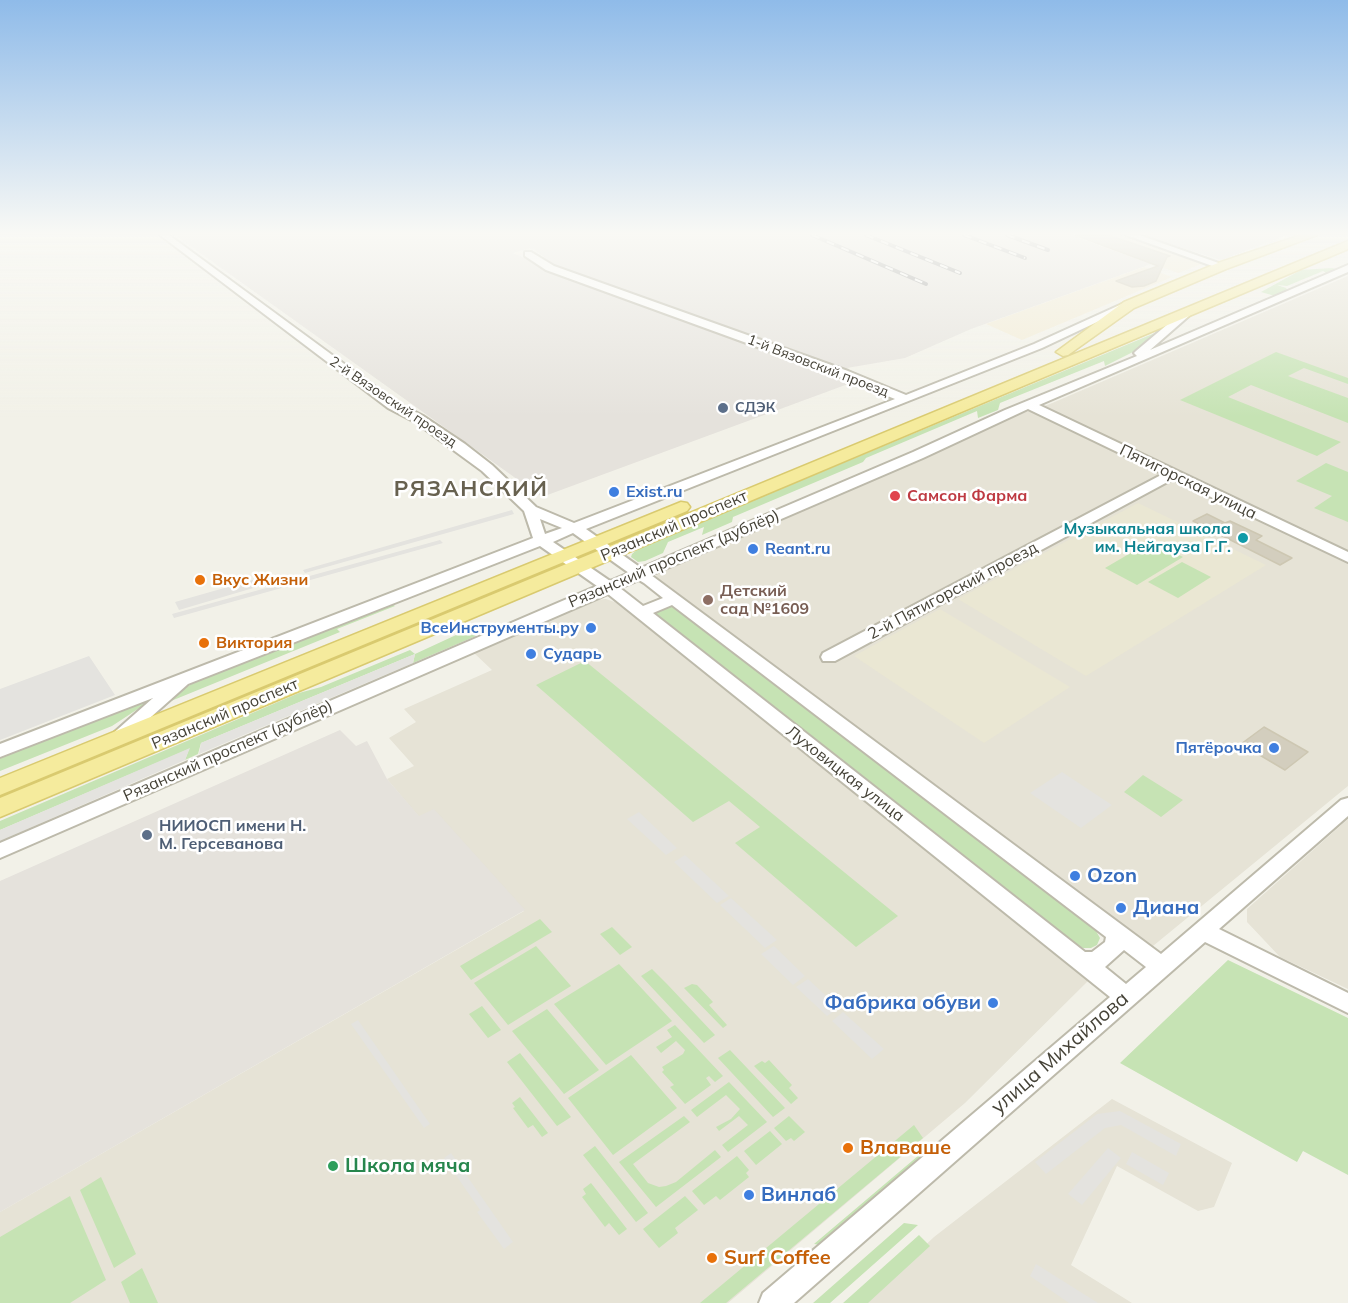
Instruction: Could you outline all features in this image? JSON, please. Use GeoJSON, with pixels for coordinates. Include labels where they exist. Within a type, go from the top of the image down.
{"type":"FeatureCollection","features":[{"type":"Feature","properties":{"kind":"main road"},"geometry":{"type":"LineString","coordinates":[[1063,352],[1129,304],[1149,296]]}},
{"type":"Feature","properties":{"kind":"main road","name":"Рязанский проспект"},"geometry":{"type":"LineString","coordinates":[[603,547],[1063,352],[1207,296]]}},
{"type":"Feature","properties":{"kind":"main road","name":"Рязанский проспект"},"geometry":{"type":"LineString","coordinates":[[0,787],[1185,315],[1226,296]]}},
{"type":"Feature","properties":{"kind":"main road","name":"Рязанский проспект"},"geometry":{"type":"LineString","coordinates":[[0,808],[571,560]]}},
{"type":"Feature","properties":{"kind":"street","name":"2-й Вязовский проезд"},"geometry":{"type":"LineString","coordinates":[[246,296],[392,405],[419,418],[460,447],[531,510],[575,528],[603,547]]}},
{"type":"Feature","properties":{"kind":"street","name":"1-й Вязовский проезд"},"geometry":{"type":"LineString","coordinates":[[627,296],[844,374],[906,399]]}},
{"type":"Feature","properties":{"kind":"street","name":"Рязанский проспект (дублёр)"},"geometry":{"type":"LineString","coordinates":[[0,851],[1124,363],[1151,354],[1284,296]]}},
{"type":"Feature","properties":{"kind":"street"},"geometry":{"type":"LineString","coordinates":[[0,751],[190,675],[906,399],[1038,346],[1129,304]]}},
{"type":"Feature","properties":{"kind":"street"},"geometry":{"type":"LineString","coordinates":[[1124,363],[1148,348],[1185,315]]}},
{"type":"Feature","properties":{"kind":"street","name":"Пятигорская улица"},"geometry":{"type":"LineString","coordinates":[[1029,405],[1348,558]]}},
{"type":"Feature","properties":{"kind":"street","name":"2-й Пятигорский проезд"},"geometry":{"type":"LineString","coordinates":[[829,657],[1173,474]]}},
{"type":"Feature","properties":{"kind":"street","name":"2-й Вязовский проезд"},"geometry":{"type":"LineString","coordinates":[[531,510],[536,530],[542,541]]}},
{"type":"Feature","properties":{"kind":"street"},"geometry":{"type":"LineString","coordinates":[[542,541],[571,560]]}},
{"type":"Feature","properties":{"kind":"street"},"geometry":{"type":"LineString","coordinates":[[603,547],[674,598],[1160,966]]}},
{"type":"Feature","properties":{"kind":"street","name":"Луховицкая улица"},"geometry":{"type":"LineString","coordinates":[[571,560],[642,612],[1125,996]]}},
{"type":"Feature","properties":{"kind":"street"},"geometry":{"type":"LineString","coordinates":[[642,612],[674,598]]}},
{"type":"Feature","properties":{"kind":"street"},"geometry":{"type":"LineString","coordinates":[[116,739],[190,675]]}},
{"type":"Feature","properties":{"kind":"street","name":"улица Михайлова"},"geometry":{"type":"LineString","coordinates":[[773,1303],[1348,805]]}},
{"type":"Feature","properties":{"kind":"street"},"geometry":{"type":"LineString","coordinates":[[1201,930],[1348,1004]]}},
{"type":"Feature","properties":{"kind":"street"},"geometry":{"type":"LineString","coordinates":[[1081,961],[1097,961],[1114,946],[1117,933]]}},
{"type":"Feature","properties":{"kind":"shaded area"},"geometry":{"type":"Polygon","coordinates":[[[260,296],[622,296],[848,384],[542,497],[260,296]]]}},
{"type":"Feature","properties":{"kind":"shaded area"},"geometry":{"type":"Polygon","coordinates":[[[640,296],[1063,296],[971,329],[905,358],[841,369],[640,296]]]}},
{"type":"Feature","properties":{"kind":"shaded area"},"geometry":{"type":"Polygon","coordinates":[[[1064,296],[1127,296],[1022,340],[986,324],[1064,296]]]}},
{"type":"Feature","properties":{"kind":"shaded area"},"geometry":{"type":"Polygon","coordinates":[[[1302,296],[1348,296],[1348,786],[1153,946],[1140,940],[656,577],[657,572],[1017,415],[1050,404],[1302,296]]]}},
{"type":"Feature","properties":{"kind":"shaded area"},"geometry":{"type":"Polygon","coordinates":[[[1138,503],[1266,565],[1086,676],[958,599],[1138,503]]]}},
{"type":"Feature","properties":{"kind":"shaded area"},"geometry":{"type":"Polygon","coordinates":[[[512,510],[514,514],[305,573],[303,570],[512,510]]]}},
{"type":"Feature","properties":{"kind":"shaded area"},"geometry":{"type":"Polygon","coordinates":[[[440,540],[443,543],[174,618],[172,614],[440,540]]]}},
{"type":"Feature","properties":{"kind":"shaded area"},"geometry":{"type":"Polygon","coordinates":[[[256,579],[260,586],[179,610],[175,602],[256,579]]]}},
{"type":"Feature","properties":{"kind":"shaded area"},"geometry":{"type":"Polygon","coordinates":[[[606,599],[623,605],[1088,981],[965,1103],[728,1303],[0,1303],[0,1212],[524,911],[419,817],[387,779],[414,766],[389,738],[416,722],[404,709],[492,670],[474,653],[595,600],[606,599]]]}},
{"type":"Feature","properties":{"kind":"shaded area"},"geometry":{"type":"Polygon","coordinates":[[[940,609],[1070,687],[984,743],[854,656],[940,609]]]}},
{"type":"Feature","properties":{"kind":"shaded area"},"geometry":{"type":"Polygon","coordinates":[[[415,654],[413,663],[199,754],[201,743],[415,654]]]}},
{"type":"Feature","properties":{"kind":"shaded area"},"geometry":{"type":"Polygon","coordinates":[[[89,656],[115,695],[0,740],[0,689],[89,656]]]}},
{"type":"Feature","properties":{"kind":"shaded area"},"geometry":{"type":"Polygon","coordinates":[[[340,730],[356,746],[367,741],[387,779],[419,816],[434,809],[525,910],[0,1212],[0,881],[340,730]]]}},
{"type":"Feature","properties":{"kind":"shaded area"},"geometry":{"type":"Polygon","coordinates":[[[190,748],[185,760],[0,841],[0,830],[190,748]]]}},
{"type":"Feature","properties":{"kind":"shaded area"},"geometry":{"type":"Polygon","coordinates":[[[1062,772],[1112,805],[1081,828],[1030,793],[1062,772]]]}},
{"type":"Feature","properties":{"kind":"shaded area"},"geometry":{"type":"Polygon","coordinates":[[[639,812],[677,848],[666,855],[627,819],[639,812]]]}},
{"type":"Feature","properties":{"kind":"shaded area"},"geometry":{"type":"Polygon","coordinates":[[[1348,819],[1348,989],[1280,957],[1247,922],[1247,909],[1348,819]]]}},
{"type":"Feature","properties":{"kind":"shaded area"},"geometry":{"type":"Polygon","coordinates":[[[685,855],[729,896],[717,903],[674,862],[685,855]]]}},
{"type":"Feature","properties":{"kind":"shaded area"},"geometry":{"type":"Polygon","coordinates":[[[731,898],[777,940],[765,948],[720,905],[731,898]]]}},
{"type":"Feature","properties":{"kind":"shaded area"},"geometry":{"type":"Polygon","coordinates":[[[774,946],[805,976],[793,985],[761,954],[774,946]]]}},
{"type":"Feature","properties":{"kind":"shaded area"},"geometry":{"type":"Polygon","coordinates":[[[808,979],[839,1008],[827,1016],[796,987],[808,979]]]}},
{"type":"Feature","properties":{"kind":"shaded area"},"geometry":{"type":"Polygon","coordinates":[[[843,1012],[884,1049],[872,1059],[832,1021],[843,1012]]]}},
{"type":"Feature","properties":{"kind":"shaded area"},"geometry":{"type":"Polygon","coordinates":[[[358,1020],[430,1124],[424,1128],[351,1024],[358,1020]]]}},
{"type":"Feature","properties":{"kind":"shaded area"},"geometry":{"type":"Polygon","coordinates":[[[1112,1099],[1232,1163],[1214,1207],[1198,1211],[1117,1166],[1071,1265],[1132,1303],[864,1303],[934,1237],[1112,1099]]]}},
{"type":"Feature","properties":{"kind":"shaded area"},"geometry":{"type":"Polygon","coordinates":[[[1120,1111],[1181,1144],[1176,1156],[1121,1125],[1105,1128],[1046,1174],[1035,1162],[1097,1114],[1120,1111]]]}},
{"type":"Feature","properties":{"kind":"shaded area"},"geometry":{"type":"Polygon","coordinates":[[[1108,1148],[1121,1158],[1082,1205],[1068,1194],[1108,1148]]]}},
{"type":"Feature","properties":{"kind":"shaded area"},"geometry":{"type":"Polygon","coordinates":[[[1132,1152],[1169,1173],[1163,1185],[1126,1164],[1132,1152]]]}},
{"type":"Feature","properties":{"kind":"shaded area"},"geometry":{"type":"Polygon","coordinates":[[[451,1153],[513,1242],[504,1249],[477,1212],[480,1210],[444,1158],[451,1153]]]}},
{"type":"Feature","properties":{"kind":"shaded area"},"geometry":{"type":"Polygon","coordinates":[[[1036,1264],[1098,1303],[1069,1303],[1030,1276],[1036,1264]]]}},
{"type":"Feature","properties":{"kind":"green space"},"geometry":{"type":"Polygon","coordinates":[[[1155,333],[1147,345],[1105,366],[1104,361],[1000,403],[998,410],[978,418],[977,411],[866,458],[863,462],[733,517],[732,522],[702,535],[704,527],[668,542],[663,553],[645,561],[638,562],[631,557],[639,548],[1155,333]]]}},
{"type":"Feature","properties":{"kind":"green space"},"geometry":{"type":"Polygon","coordinates":[[[1276,352],[1348,378],[1348,384],[1304,368],[1288,376],[1348,398],[1348,423],[1251,385],[1228,397],[1341,442],[1317,456],[1180,400],[1276,352]]]}},
{"type":"Feature","properties":{"kind":"green space"},"geometry":{"type":"Polygon","coordinates":[[[1326,463],[1348,472],[1348,522],[1314,508],[1332,496],[1296,481],[1326,463]]]}},
{"type":"Feature","properties":{"kind":"green space"},"geometry":{"type":"Polygon","coordinates":[[[1151,541],[1183,557],[1137,585],[1105,568],[1151,541]]]}},
{"type":"Feature","properties":{"kind":"green space"},"geometry":{"type":"Polygon","coordinates":[[[1182,562],[1211,577],[1178,598],[1148,582],[1182,562]]]}},
{"type":"Feature","properties":{"kind":"green space"},"geometry":{"type":"Polygon","coordinates":[[[391,603],[395,606],[337,629],[340,632],[171,701],[170,699],[197,680],[391,603]]]}},
{"type":"Feature","properties":{"kind":"green space"},"geometry":{"type":"Polygon","coordinates":[[[671,605],[1096,931],[1100,938],[1097,945],[1083,948],[1074,944],[653,613],[671,605]]]}},
{"type":"Feature","properties":{"kind":"green space"},"geometry":{"type":"Polygon","coordinates":[[[469,629],[476,636],[413,663],[415,654],[469,629]]]}},
{"type":"Feature","properties":{"kind":"green space"},"geometry":{"type":"Polygon","coordinates":[[[410,650],[415,654],[201,743],[198,754],[185,760],[189,749],[0,830],[0,821],[299,693],[321,687],[410,650]]]}},
{"type":"Feature","properties":{"kind":"green space"},"geometry":{"type":"Polygon","coordinates":[[[585,661],[898,916],[856,947],[735,843],[760,827],[729,801],[693,822],[536,685],[585,661]]]}},
{"type":"Feature","properties":{"kind":"green space"},"geometry":{"type":"Polygon","coordinates":[[[145,701],[144,705],[112,726],[0,771],[0,757],[145,701]]]}},
{"type":"Feature","properties":{"kind":"green space"},"geometry":{"type":"Polygon","coordinates":[[[1143,775],[1183,800],[1161,817],[1124,792],[1143,775]]]}},
{"type":"Feature","properties":{"kind":"green space"},"geometry":{"type":"Polygon","coordinates":[[[540,919],[552,932],[471,980],[460,966],[540,919]]]}},
{"type":"Feature","properties":{"kind":"green space"},"geometry":{"type":"Polygon","coordinates":[[[612,927],[632,947],[620,955],[600,934],[612,927]]]}},
{"type":"Feature","properties":{"kind":"green space"},"geometry":{"type":"Polygon","coordinates":[[[536,946],[571,986],[508,1025],[474,983],[536,946]]]}},
{"type":"Feature","properties":{"kind":"green space"},"geometry":{"type":"Polygon","coordinates":[[[1228,960],[1348,1018],[1348,1175],[1303,1151],[1297,1162],[1120,1063],[1228,960]]]}},
{"type":"Feature","properties":{"kind":"green space"},"geometry":{"type":"Polygon","coordinates":[[[619,964],[672,1021],[606,1065],[554,1004],[619,964]]]}},
{"type":"Feature","properties":{"kind":"green space"},"geometry":{"type":"Polygon","coordinates":[[[652,969],[715,1035],[704,1043],[641,976],[652,969]]]}},
{"type":"Feature","properties":{"kind":"green space"},"geometry":{"type":"Polygon","coordinates":[[[692,984],[697,985],[713,1002],[709,1005],[727,1025],[723,1028],[684,988],[692,984]]]}},
{"type":"Feature","properties":{"kind":"green space"},"geometry":{"type":"Polygon","coordinates":[[[482,1006],[501,1030],[488,1038],[469,1014],[482,1006]]]}},
{"type":"Feature","properties":{"kind":"green space"},"geometry":{"type":"Polygon","coordinates":[[[547,1009],[599,1070],[564,1094],[512,1031],[547,1009]]]}},
{"type":"Feature","properties":{"kind":"green space"},"geometry":{"type":"Polygon","coordinates":[[[675,1025],[723,1076],[715,1082],[709,1076],[706,1078],[711,1085],[685,1104],[670,1087],[674,1085],[662,1072],[664,1070],[662,1067],[683,1054],[685,1050],[676,1041],[661,1053],[656,1047],[672,1037],[667,1030],[675,1025]]]}},
{"type":"Feature","properties":{"kind":"green space"},"geometry":{"type":"Polygon","coordinates":[[[730,1050],[785,1108],[773,1117],[718,1058],[730,1050]]]}},
{"type":"Feature","properties":{"kind":"green space"},"geometry":{"type":"Polygon","coordinates":[[[520,1053],[571,1117],[557,1126],[507,1062],[520,1053]]]}},
{"type":"Feature","properties":{"kind":"green space"},"geometry":{"type":"Polygon","coordinates":[[[631,1055],[677,1108],[613,1155],[568,1098],[631,1055]]]}},
{"type":"Feature","properties":{"kind":"green space"},"geometry":{"type":"Polygon","coordinates":[[[769,1060],[792,1085],[789,1088],[798,1098],[791,1104],[754,1066],[769,1060]]]}},
{"type":"Feature","properties":{"kind":"green space"},"geometry":{"type":"Polygon","coordinates":[[[729,1082],[767,1122],[728,1152],[722,1145],[748,1125],[739,1116],[719,1131],[716,1127],[731,1119],[740,1109],[726,1095],[697,1117],[691,1110],[729,1082]]]}},
{"type":"Feature","properties":{"kind":"green space"},"geometry":{"type":"Polygon","coordinates":[[[520,1097],[548,1133],[542,1137],[533,1125],[528,1128],[513,1108],[515,1107],[512,1103],[520,1097]]]}},
{"type":"Feature","properties":{"kind":"green space"},"geometry":{"type":"Polygon","coordinates":[[[684,1116],[690,1122],[633,1164],[648,1183],[659,1187],[666,1186],[676,1182],[715,1150],[721,1157],[656,1207],[619,1162],[684,1116]]]}},
{"type":"Feature","properties":{"kind":"green space"},"geometry":{"type":"Polygon","coordinates":[[[789,1116],[805,1132],[794,1141],[791,1138],[786,1141],[774,1128],[789,1116]]]}},
{"type":"Feature","properties":{"kind":"green space"},"geometry":{"type":"Polygon","coordinates":[[[914,1125],[923,1138],[726,1303],[700,1303],[914,1125]]]}},
{"type":"Feature","properties":{"kind":"green space"},"geometry":{"type":"Polygon","coordinates":[[[770,1131],[782,1144],[756,1165],[744,1151],[770,1131]]]}},
{"type":"Feature","properties":{"kind":"green space"},"geometry":{"type":"Polygon","coordinates":[[[595,1146],[648,1213],[636,1222],[583,1155],[595,1146]]]}},
{"type":"Feature","properties":{"kind":"green space"},"geometry":{"type":"Polygon","coordinates":[[[925,1150],[925,1156],[829,1246],[814,1244],[925,1150]]]}},
{"type":"Feature","properties":{"kind":"green space"},"geometry":{"type":"Polygon","coordinates":[[[737,1156],[749,1170],[746,1173],[749,1177],[720,1200],[716,1196],[704,1205],[692,1191],[737,1156]]]}},
{"type":"Feature","properties":{"kind":"green space"},"geometry":{"type":"Polygon","coordinates":[[[101,1177],[136,1254],[114,1268],[80,1190],[101,1177]]]}},
{"type":"Feature","properties":{"kind":"green space"},"geometry":{"type":"Polygon","coordinates":[[[591,1183],[627,1229],[619,1235],[609,1223],[605,1227],[582,1197],[586,1194],[583,1189],[591,1183]]]}},
{"type":"Feature","properties":{"kind":"green space"},"geometry":{"type":"Polygon","coordinates":[[[70,1196],[106,1280],[70,1303],[0,1303],[0,1237],[70,1196]]]}},
{"type":"Feature","properties":{"kind":"green space"},"geometry":{"type":"Polygon","coordinates":[[[685,1196],[698,1210],[675,1228],[678,1233],[659,1248],[643,1229],[685,1196]]]}},
{"type":"Feature","properties":{"kind":"green space"},"geometry":{"type":"Polygon","coordinates":[[[904,1223],[918,1225],[830,1303],[813,1303],[904,1223]]]}},
{"type":"Feature","properties":{"kind":"green space"},"geometry":{"type":"Polygon","coordinates":[[[919,1235],[930,1246],[868,1303],[843,1303],[919,1235]]]}},
{"type":"Feature","properties":{"kind":"green space"},"geometry":{"type":"Polygon","coordinates":[[[142,1268],[158,1303],[130,1303],[121,1282],[142,1268]]]}},
{"type":"Feature","properties":{"kind":"building","name":"Музыкальная школа им. Нейгауза Г.Г."},"geometry":{"type":"Polygon","coordinates":[[[1207,514],[1225,523],[1230,521],[1262,536],[1256,540],[1292,558],[1280,565],[1193,521],[1207,514]]]}},
{"type":"Feature","properties":{"kind":"building","name":"Пятёрочка"},"geometry":{"type":"Polygon","coordinates":[[[1264,727],[1308,752],[1285,770],[1241,744],[1264,727]]]}},
{"type":"Feature","properties":{"kind":"place","name":"СДЭК"},"geometry":{"type":"Point","coordinates":[723,408]}},
{"type":"Feature","properties":{"kind":"place","name":"Exist.ru"},"geometry":{"type":"Point","coordinates":[614,492]}},
{"type":"Feature","properties":{"kind":"place","name":"Самсон Фарма"},"geometry":{"type":"Point","coordinates":[895,496]}},
{"type":"Feature","properties":{"kind":"place","name":"Музыкальная школа им. Нейгауза Г.Г."},"geometry":{"type":"Point","coordinates":[1243,538]}},
{"type":"Feature","properties":{"kind":"place","name":"Reant.ru"},"geometry":{"type":"Point","coordinates":[753,549]}},
{"type":"Feature","properties":{"kind":"place","name":"Вкус Жизни"},"geometry":{"type":"Point","coordinates":[200,580]}},
{"type":"Feature","properties":{"kind":"place","name":"Детский сад №1609"},"geometry":{"type":"Point","coordinates":[708,600]}},
{"type":"Feature","properties":{"kind":"place","name":"ВсеИнструменты.ру"},"geometry":{"type":"Point","coordinates":[591,628]}},
{"type":"Feature","properties":{"kind":"place","name":"Виктория"},"geometry":{"type":"Point","coordinates":[204,643]}},
{"type":"Feature","properties":{"kind":"place","name":"Сударь"},"geometry":{"type":"Point","coordinates":[531,654]}},
{"type":"Feature","properties":{"kind":"place","name":"Пятёрочка"},"geometry":{"type":"Point","coordinates":[1274,748]}},
{"type":"Feature","properties":{"kind":"place","name":"НИИОСП имени Н. М. Герсеванова"},"geometry":{"type":"Point","coordinates":[147,835]}},
{"type":"Feature","properties":{"kind":"place","name":"Ozon"},"geometry":{"type":"Point","coordinates":[1075,876]}},
{"type":"Feature","properties":{"kind":"place","name":"Диана"},"geometry":{"type":"Point","coordinates":[1121,908]}},
{"type":"Feature","properties":{"kind":"place","name":"Фабрика обуви"},"geometry":{"type":"Point","coordinates":[993,1003]}},
{"type":"Feature","properties":{"kind":"place","name":"Влаваше"},"geometry":{"type":"Point","coordinates":[848,1148]}},
{"type":"Feature","properties":{"kind":"place","name":"Школа мяча"},"geometry":{"type":"Point","coordinates":[333,1166]}},
{"type":"Feature","properties":{"kind":"place","name":"Винлаб"},"geometry":{"type":"Point","coordinates":[749,1195]}},
{"type":"Feature","properties":{"kind":"place","name":"Surf Coffee"},"geometry":{"type":"Point","coordinates":[712,1258]}},
{"type":"Feature","properties":{"kind":"district","name":"РЯЗАНСКИЙ"},"geometry":{"type":"Point","coordinates":[471,489]}}]}
